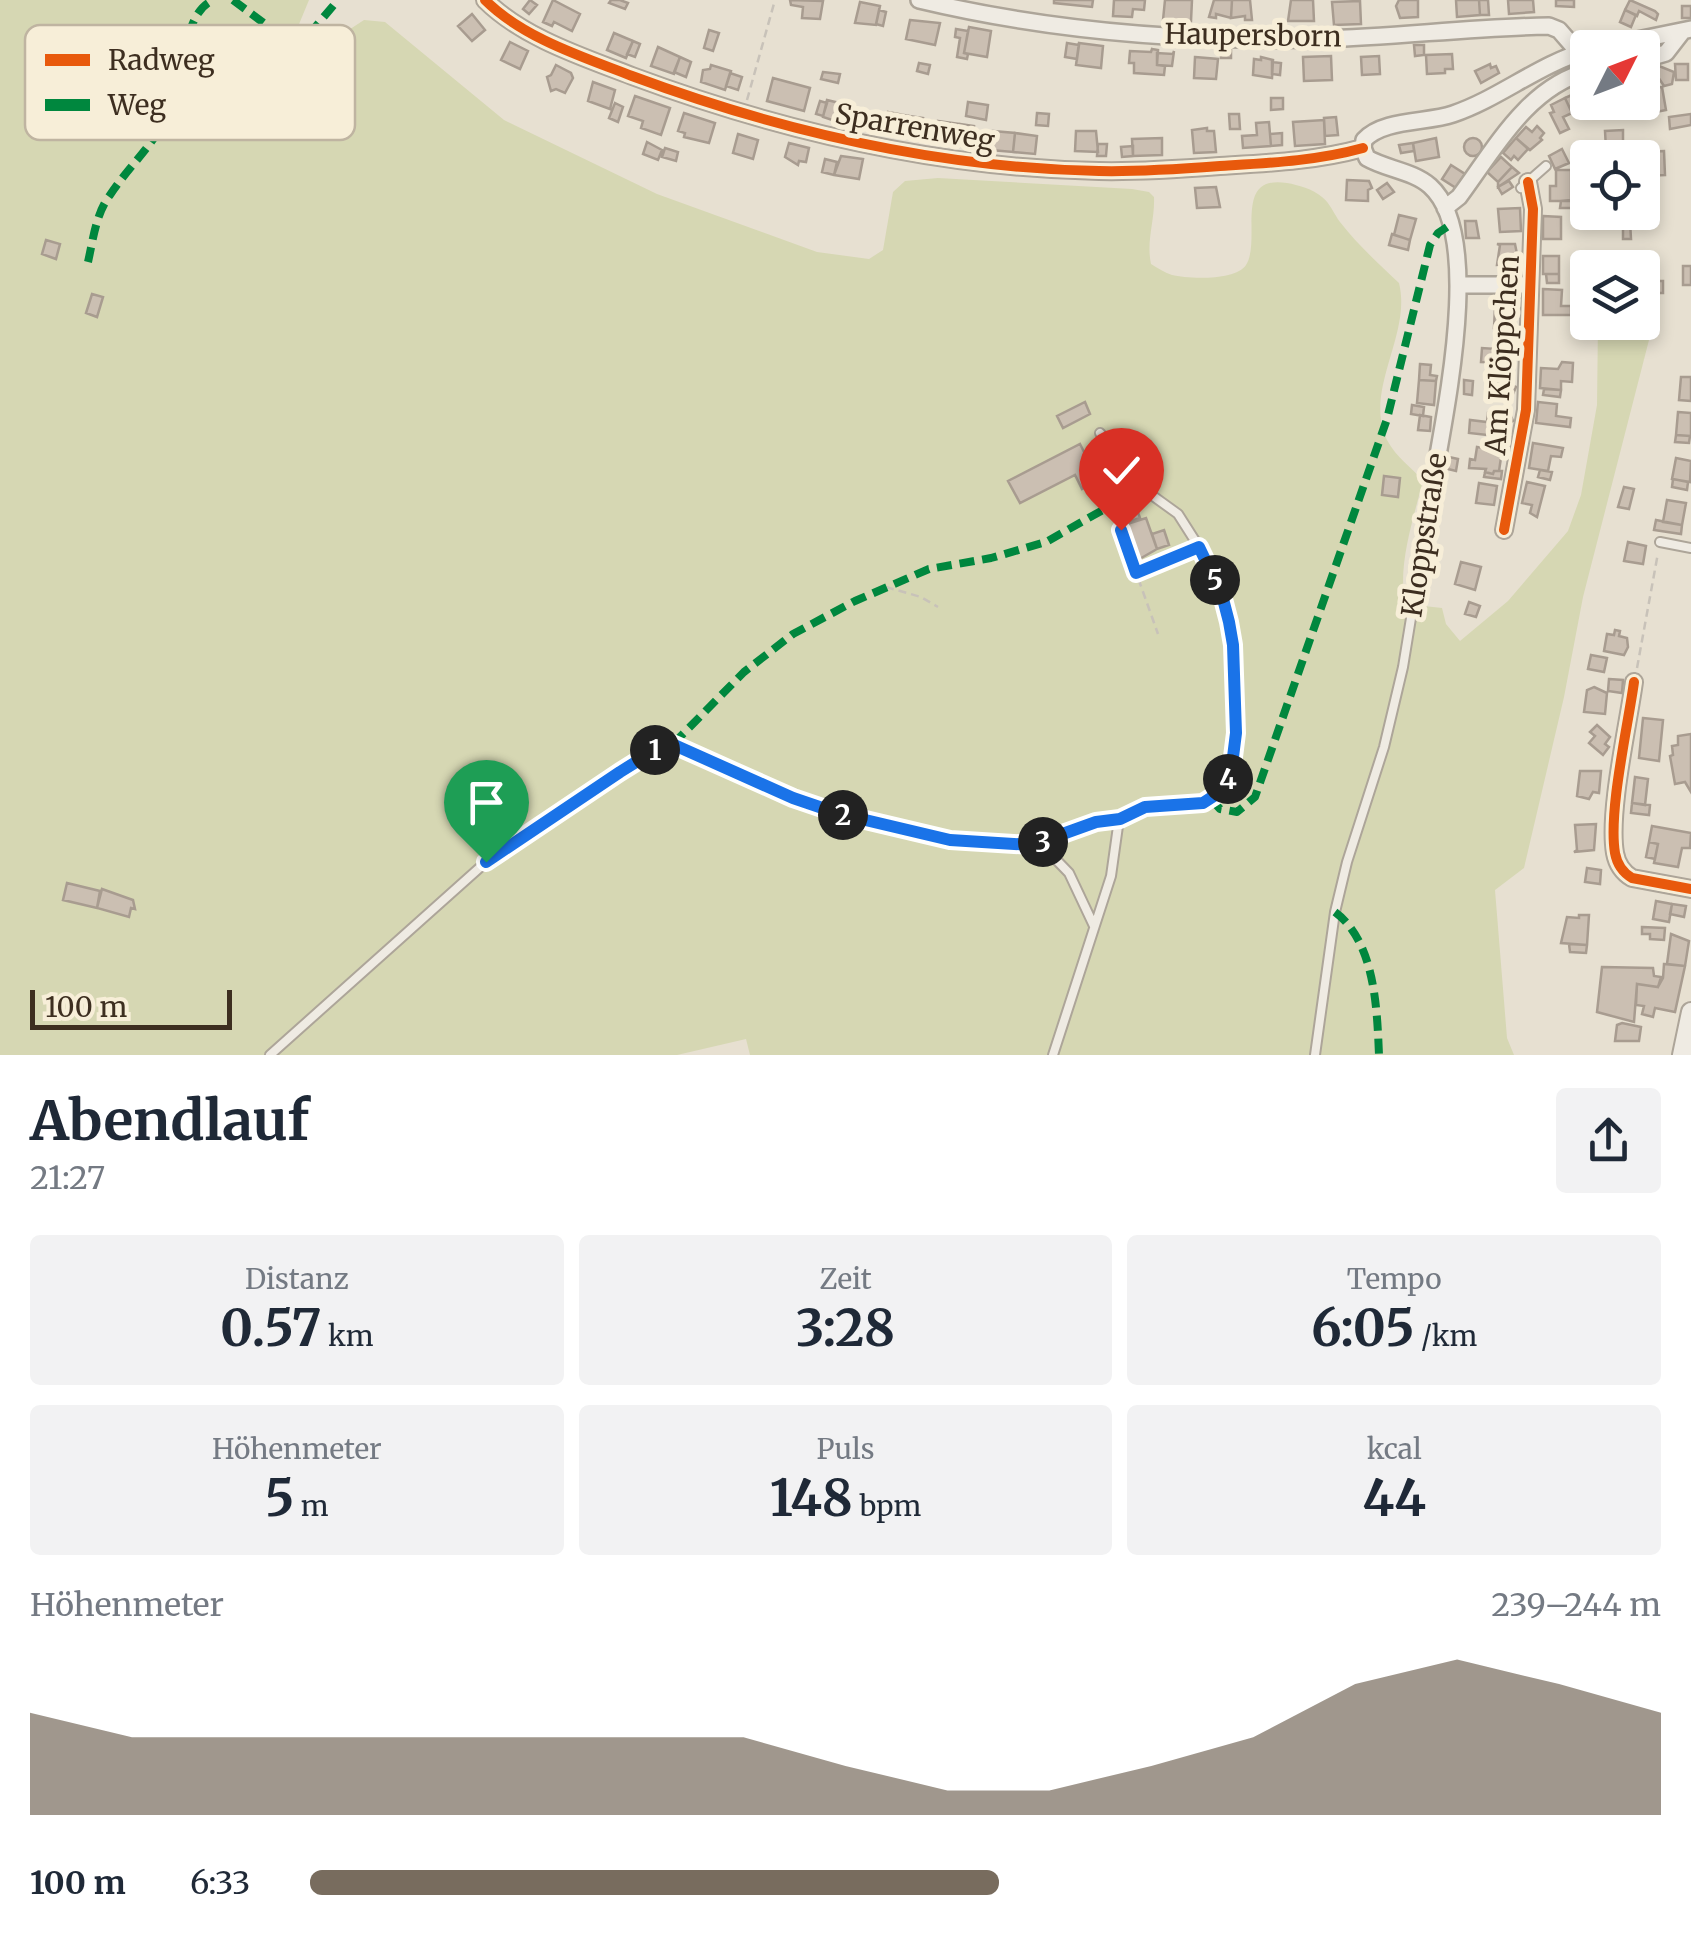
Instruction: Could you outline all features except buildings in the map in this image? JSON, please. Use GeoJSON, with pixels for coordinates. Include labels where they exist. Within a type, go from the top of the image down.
{"type":"FeatureCollection","features":[{"type":"Feature","properties":{"kind":"street","name":"Sparrenweg"},"geometry":{"type":"LineString","coordinates":[[485,0],[512,22],[597,62],[688,96],[792,127],[874,144],[1054,170],[1149,171],[1287,162],[1362,148]]}},
{"type":"Feature","properties":{"kind":"street","name":"Haupersborn"},"geometry":{"type":"LineString","coordinates":[[919,0],[1041,22],[1176,36],[1322,39],[1549,26],[1570,40]]}},
{"type":"Feature","properties":{"kind":"street"},"geometry":{"type":"LineString","coordinates":[[1660,35],[1687,30]]}},
{"type":"Feature","properties":{"kind":"street"},"geometry":{"type":"LineString","coordinates":[[1660,54],[1687,30]]}},
{"type":"Feature","properties":{"kind":"street"},"geometry":{"type":"LineString","coordinates":[[1570,58],[1463,110],[1377,130],[1364,140],[1362,148],[1367,158],[1428,184],[1445,208],[1459,197],[1530,104],[1570,77]]}},
{"type":"Feature","properties":{"kind":"street","name":"Am Klöppchen"},"geometry":{"type":"LineString","coordinates":[[1504,530],[1526,410],[1533,210],[1524,185]]}},
{"type":"Feature","properties":{"kind":"street","name":"Kloppstraße"},"geometry":{"type":"LineString","coordinates":[[1431,496],[1457,328],[1459,285],[1445,208]]}},
{"type":"Feature","properties":{"kind":"street","name":"Am Klöppchen"},"geometry":{"type":"LineString","coordinates":[[1459,285],[1530,285]]}},
{"type":"Feature","properties":{"kind":"street"},"geometry":{"type":"LineString","coordinates":[[1634,682],[1614,836],[1616,856],[1625,874],[1650,884],[1691,890]]}},
{"type":"Feature","properties":{"kind":"street"},"geometry":{"type":"LineString","coordinates":[[1682,1055],[1691,1012]]}},
{"type":"Feature","properties":{"kind":"lane","name":"Am Klöppchen"},"geometry":{"type":"LineString","coordinates":[[1524,185],[1546,166]]}},
{"type":"Feature","properties":{"kind":"lane"},"geometry":{"type":"LineString","coordinates":[[270,1055],[486,862],[660,747],[672,744],[690,750],[793,798],[898,829],[978,843],[1040,843],[1096,822],[1120,819],[1145,807],[1194,805],[1211,800],[1225,785],[1235,760],[1233,645],[1222,595],[1178,514],[1142,488],[1100,433]]}},
{"type":"Feature","properties":{"kind":"lane","name":"Kloppstraße"},"geometry":{"type":"LineString","coordinates":[[1315,1055],[1336,912],[1403,667],[1431,496]]}},
{"type":"Feature","properties":{"kind":"lane"},"geometry":{"type":"LineString","coordinates":[[1660,542],[1691,548]]}},
{"type":"Feature","properties":{"kind":"lane"},"geometry":{"type":"LineString","coordinates":[[1054,1055],[1110,876],[1120,819]]}},
{"type":"Feature","properties":{"kind":"lane"},"geometry":{"type":"LineString","coordinates":[[1040,843],[1070,873],[1094,926]]}},
{"type":"Feature","properties":{"kind":"path"},"geometry":{"type":"LineString","coordinates":[[744,112],[775,0]]}},
{"type":"Feature","properties":{"kind":"path"},"geometry":{"type":"LineString","coordinates":[[1121,530],[1158,634]]}},
{"type":"Feature","properties":{"kind":"path"},"geometry":{"type":"LineString","coordinates":[[1634,682],[1660,542]]}},
{"type":"Feature","properties":{"kind":"path"},"geometry":{"type":"LineString","coordinates":[[1136,573],[1199,547]]}},
{"type":"Feature","properties":{"kind":"path"},"geometry":{"type":"LineString","coordinates":[[886,587],[938,607]]}},
{"type":"Feature","properties":{"kind":"green space"},"geometry":{"type":"Polygon","coordinates":[[[0,0],[309,0],[299,25],[25,25],[25,140],[355,140],[355,26],[364,20],[385,22],[504,120],[657,194],[817,252],[869,259],[883,250],[893,192],[905,181],[938,178],[1132,189],[1154,197],[1151,264],[1179,276],[1222,276],[1246,265],[1254,198],[1260,188],[1270,183],[1287,183],[1310,190],[1325,199],[1354,238],[1399,283],[1399,322],[1384,382],[1381,421],[1391,447],[1423,481],[1407,543],[1403,590],[1406,604],[1442,608],[1446,624],[1460,641],[1508,601],[1568,531],[1581,495],[1597,405],[1598,340],[1649,340],[1583,597],[1524,868],[1495,890],[1507,1038],[1514,1055],[750,1055],[746,1039],[677,1055],[0,1055],[0,0]]]}},
{"type":"Feature","properties":{"kind":"marked path"},"geometry":{"type":"LineString","coordinates":[[192,25],[204,6],[214,0]]}},
{"type":"Feature","properties":{"kind":"marked path"},"geometry":{"type":"LineString","coordinates":[[233,0],[266,25]]}},
{"type":"Feature","properties":{"kind":"marked path"},"geometry":{"type":"LineString","coordinates":[[317,25],[338,0]]}},
{"type":"Feature","properties":{"kind":"marked path"},"geometry":{"type":"LineString","coordinates":[[88,262],[105,202],[152,140]]}},
{"type":"Feature","properties":{"kind":"marked path"},"geometry":{"type":"LineString","coordinates":[[1211,799],[1220,809],[1237,812],[1255,797],[1387,419],[1430,245],[1450,225]]}},
{"type":"Feature","properties":{"kind":"marked path"},"geometry":{"type":"LineString","coordinates":[[673,744],[744,672],[793,634],[855,601],[929,569],[991,558],[1046,542],[1142,488]]}},
{"type":"Feature","properties":{"kind":"marked path"},"geometry":{"type":"LineString","coordinates":[[1335,912],[1348,925],[1366,958],[1375,997],[1379,1055]]}},
{"type":"Feature","properties":{"kind":"cycle path"},"geometry":{"type":"LineString","coordinates":[[485,0],[535,36],[688,96],[803,129],[920,154],[1039,168],[1129,171],[1292,161],[1363,148]]}},
{"type":"Feature","properties":{"kind":"cycle path"},"geometry":{"type":"LineString","coordinates":[[1504,530],[1526,410],[1533,209],[1528,182]]}},
{"type":"Feature","properties":{"kind":"cycle path"},"geometry":{"type":"LineString","coordinates":[[1634,682],[1616,792],[1616,857],[1632,878],[1691,889]]}},
{"type":"Feature","properties":{"kind":"route"},"geometry":{"type":"LineString","coordinates":[[486,862],[620,772],[660,747],[672,744],[793,798],[840,814],[978,843],[1032,845],[1096,822],[1120,819],[1145,807],[1194,805],[1211,800],[1231,773],[1236,746],[1233,645],[1222,595],[1199,547],[1136,573],[1121,530]]}}]}
